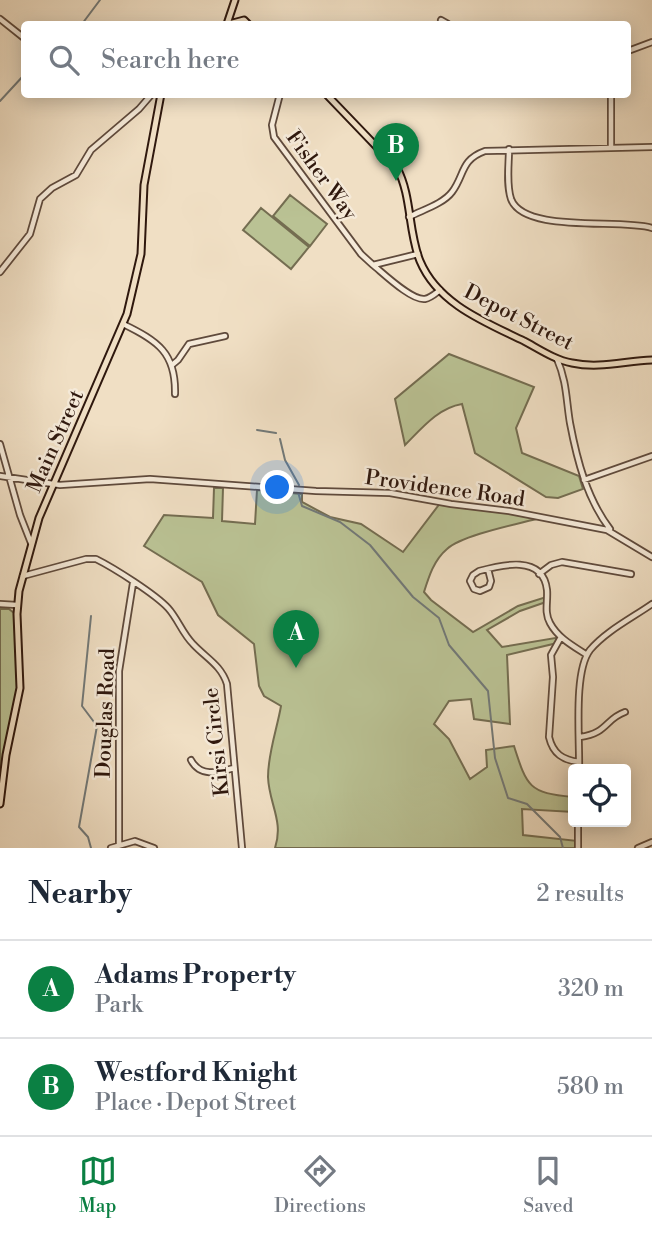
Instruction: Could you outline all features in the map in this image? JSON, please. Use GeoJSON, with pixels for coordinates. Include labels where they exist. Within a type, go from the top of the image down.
{"type":"FeatureCollection","features":[{"type":"Feature","properties":{"kind":"main road"},"geometry":{"type":"LineString","coordinates":[[236,0],[243,18]]}},
{"type":"Feature","properties":{"kind":"main road"},"geometry":{"type":"LineString","coordinates":[[229,21],[236,0]]}},
{"type":"Feature","properties":{"kind":"main road","name":"Main Street"},"geometry":{"type":"LineString","coordinates":[[0,804],[6,755],[19,696],[17,605],[23,576],[39,518],[123,324],[141,254],[144,186],[160,98]]}},
{"type":"Feature","properties":{"kind":"main road","name":"Depot Street"},"geometry":{"type":"LineString","coordinates":[[330,98],[395,166],[403,183],[418,254],[424,269],[440,290],[472,314],[574,364],[652,360]]}},
{"type":"Feature","properties":{"kind":"street"},"geometry":{"type":"LineString","coordinates":[[0,19],[21,36]]}},
{"type":"Feature","properties":{"kind":"street"},"geometry":{"type":"LineString","coordinates":[[631,50],[652,42]]}},
{"type":"Feature","properties":{"kind":"street"},"geometry":{"type":"LineString","coordinates":[[0,272],[30,234],[40,198],[76,175],[91,150],[149,98]]}},
{"type":"Feature","properties":{"kind":"street","name":"Fisher Way"},"geometry":{"type":"LineString","coordinates":[[279,98],[272,127],[274,136],[361,254],[408,293],[420,299],[440,290]]}},
{"type":"Feature","properties":{"kind":"street"},"geometry":{"type":"LineString","coordinates":[[611,98],[611,148]]}},
{"type":"Feature","properties":{"kind":"street"},"geometry":{"type":"LineString","coordinates":[[409,217],[449,195],[474,156],[488,150],[652,147]]}},
{"type":"Feature","properties":{"kind":"street"},"geometry":{"type":"LineString","coordinates":[[509,149],[510,195],[523,212],[571,222],[652,228]]}},
{"type":"Feature","properties":{"kind":"street"},"geometry":{"type":"LineString","coordinates":[[373,265],[418,254]]}},
{"type":"Feature","properties":{"kind":"street"},"geometry":{"type":"LineString","coordinates":[[123,324],[157,343],[172,365],[174,394]]}},
{"type":"Feature","properties":{"kind":"street"},"geometry":{"type":"LineString","coordinates":[[172,365],[189,344],[225,336]]}},
{"type":"Feature","properties":{"kind":"street"},"geometry":{"type":"LineString","coordinates":[[557,358],[567,388],[570,423],[584,480],[601,517],[611,531]]}},
{"type":"Feature","properties":{"kind":"street"},"geometry":{"type":"LineString","coordinates":[[0,444],[20,515],[31,543]]}},
{"type":"Feature","properties":{"kind":"street"},"geometry":{"type":"LineString","coordinates":[[584,480],[652,456]]}},
{"type":"Feature","properties":{"kind":"street","name":"Providence Road"},"geometry":{"type":"LineString","coordinates":[[0,476],[55,484],[150,480],[390,493],[509,511],[611,531],[652,557]]}},
{"type":"Feature","properties":{"kind":"street"},"geometry":{"type":"LineString","coordinates":[[593,528],[601,517]]}},
{"type":"Feature","properties":{"kind":"street","name":"Kirsi Circle"},"geometry":{"type":"LineString","coordinates":[[23,576],[94,558],[165,605],[185,636],[225,675],[242,848]]}},
{"type":"Feature","properties":{"kind":"street"},"geometry":{"type":"LineString","coordinates":[[539,573],[562,562],[631,574]]}},
{"type":"Feature","properties":{"kind":"street"},"geometry":{"type":"LineString","coordinates":[[488,569],[491,581],[489,587],[480,592],[474,589],[470,581],[473,575],[488,569],[516,563],[539,573],[546,587],[548,618],[561,638],[587,655]]}},
{"type":"Feature","properties":{"kind":"street","name":"Douglas Road"},"geometry":{"type":"LineString","coordinates":[[119,845],[119,671],[133,583]]}},
{"type":"Feature","properties":{"kind":"street"},"geometry":{"type":"LineString","coordinates":[[0,604],[17,605]]}},
{"type":"Feature","properties":{"kind":"street"},"geometry":{"type":"LineString","coordinates":[[561,638],[551,655],[553,677],[549,737],[551,746],[560,756],[579,762],[580,682],[587,655],[604,638],[652,604]]}},
{"type":"Feature","properties":{"kind":"street"},"geometry":{"type":"LineString","coordinates":[[580,737],[597,733],[625,712]]}},
{"type":"Feature","properties":{"kind":"street"},"geometry":{"type":"LineString","coordinates":[[191,760],[197,769],[204,772],[234,768]]}},
{"type":"Feature","properties":{"kind":"street"},"geometry":{"type":"LineString","coordinates":[[578,827],[578,848]]}},
{"type":"Feature","properties":{"kind":"street"},"geometry":{"type":"LineString","coordinates":[[111,848],[138,842],[154,848]]}},
{"type":"Feature","properties":{"kind":"street"},"geometry":{"type":"LineString","coordinates":[[638,848],[652,842]]}},
{"type":"Feature","properties":{"kind":"green space"},"geometry":{"type":"Polygon","coordinates":[[[290,195],[327,224],[310,246],[273,216],[290,195]]]}},
{"type":"Feature","properties":{"kind":"green space"},"geometry":{"type":"Polygon","coordinates":[[[261,208],[309,247],[291,269],[243,230],[261,208]]]}},
{"type":"Feature","properties":{"kind":"green space"},"geometry":{"type":"Polygon","coordinates":[[[449,354],[534,387],[516,428],[522,453],[579,476],[583,489],[558,498],[546,497],[475,453],[462,404],[438,414],[405,445],[395,399],[449,354]]]}},
{"type":"Feature","properties":{"kind":"green space"},"geometry":{"type":"Polygon","coordinates":[[[214,488],[223,488],[222,521],[255,524],[257,490],[302,494],[302,502],[330,517],[361,524],[403,552],[441,502],[540,518],[454,544],[442,553],[435,563],[424,592],[473,632],[518,606],[546,597],[546,602],[520,611],[487,630],[502,647],[561,637],[557,643],[507,655],[510,724],[474,719],[471,699],[449,701],[434,724],[449,739],[470,779],[487,767],[486,750],[514,746],[523,771],[532,785],[547,793],[568,796],[568,812],[522,809],[523,835],[578,841],[576,848],[275,848],[278,829],[268,768],[281,706],[264,696],[259,686],[254,644],[218,615],[202,582],[144,546],[164,515],[213,518],[214,488]]]}},
{"type":"Feature","properties":{"kind":"green space"},"geometry":{"type":"Polygon","coordinates":[[[0,609],[9,609],[14,613],[18,685],[0,780],[0,609]]]}},
{"type":"Feature","properties":{"kind":"waterway"},"geometry":{"type":"LineString","coordinates":[[84,21],[100,0]]}},
{"type":"Feature","properties":{"kind":"waterway"},"geometry":{"type":"LineString","coordinates":[[0,101],[21,78]]}},
{"type":"Feature","properties":{"kind":"waterway"},"geometry":{"type":"LineString","coordinates":[[257,430],[276,433]]}},
{"type":"Feature","properties":{"kind":"waterway"},"geometry":{"type":"LineString","coordinates":[[280,439],[285,460],[299,485]]}},
{"type":"Feature","properties":{"kind":"waterway"},"geometry":{"type":"LineString","coordinates":[[298,492],[302,506],[340,522],[370,545],[413,597],[439,618],[449,645],[488,691],[495,758],[508,798],[527,804],[560,837],[563,848]]}},
{"type":"Feature","properties":{"kind":"waterway"},"geometry":{"type":"LineString","coordinates":[[91,616],[82,706],[97,726],[79,827],[88,837],[91,848]]}},
{"type":"Feature","properties":{"kind":"place","name":"Westford Knight"},"geometry":{"type":"Point","coordinates":[396,181]}},
{"type":"Feature","properties":{"kind":"place","name":"Adams Property"},"geometry":{"type":"Point","coordinates":[296,668]}}]}
